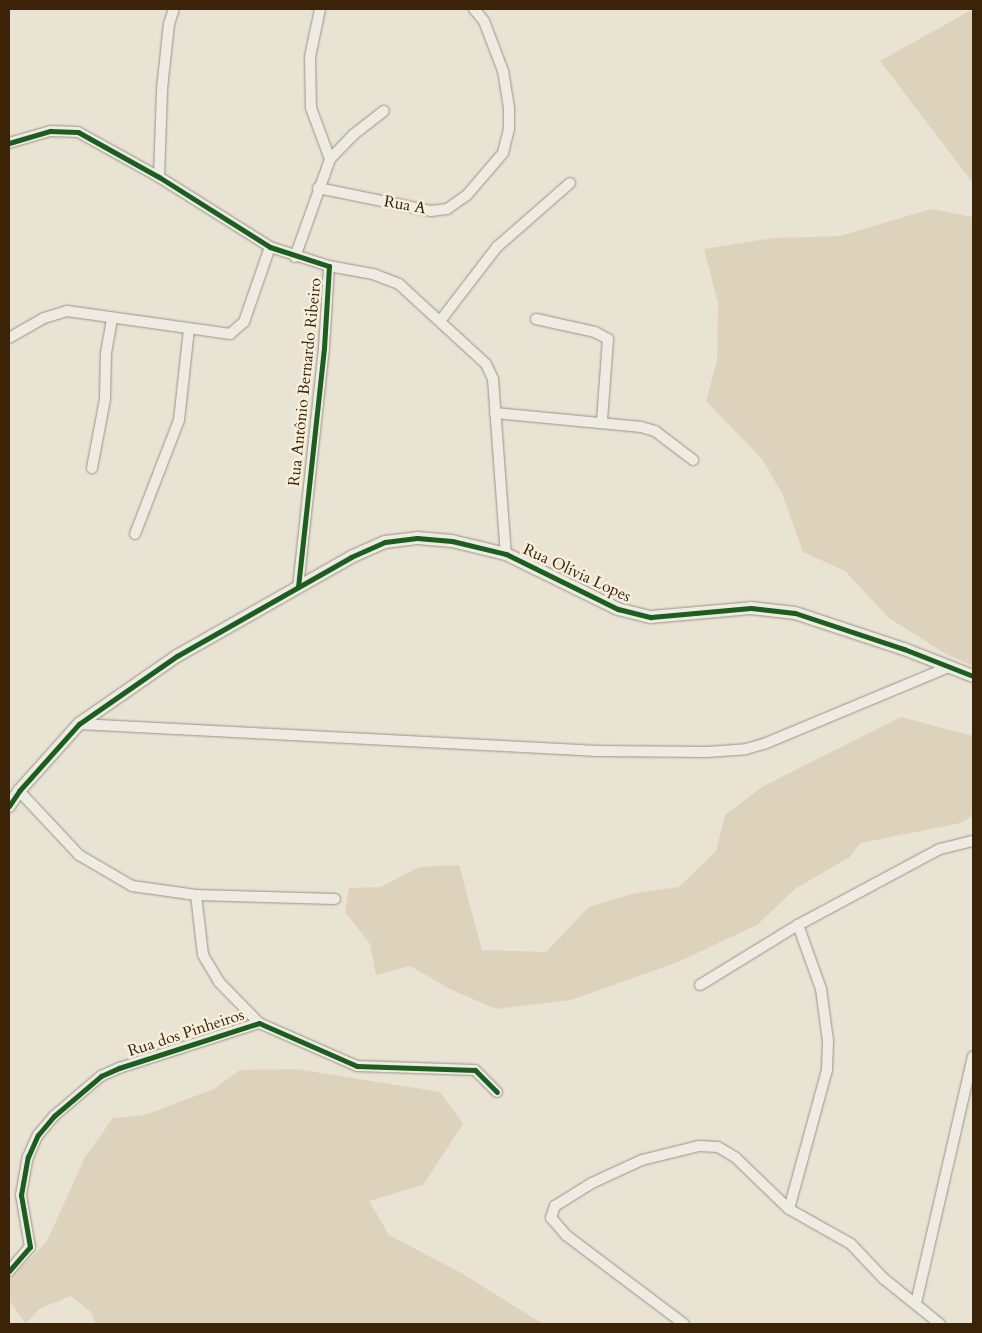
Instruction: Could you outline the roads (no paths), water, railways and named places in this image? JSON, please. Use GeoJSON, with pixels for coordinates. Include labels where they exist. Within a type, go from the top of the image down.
{"type":"FeatureCollection","features":[{"type":"Feature","properties":{"kind":"street"},"geometry":{"type":"LineString","coordinates":[[158,177],[162,89],[169,24],[174,9]]}},
{"type":"Feature","properties":{"kind":"street"},"geometry":{"type":"LineString","coordinates":[[320,9],[310,57],[311,108],[330,160]]}},
{"type":"Feature","properties":{"kind":"street","name":"Rua A"},"geometry":{"type":"LineString","coordinates":[[318,188],[431,210],[447,208],[467,195],[503,152],[509,129],[510,108],[502,71],[484,20],[474,9]]}},
{"type":"Feature","properties":{"kind":"street"},"geometry":{"type":"LineString","coordinates":[[295,256],[318,188],[330,160],[353,134],[384,112]]}},
{"type":"Feature","properties":{"kind":"street","name":"Rua Antônio Bernardo Ribeiro"},"geometry":{"type":"LineString","coordinates":[[9,142],[65,129],[78,132],[158,177],[270,247],[329,266],[373,274],[399,284],[486,364],[492,379],[506,554]]}},
{"type":"Feature","properties":{"kind":"street"},"geometry":{"type":"LineString","coordinates":[[440,321],[497,247],[570,183]]}},
{"type":"Feature","properties":{"kind":"street"},"geometry":{"type":"LineString","coordinates":[[9,338],[44,318],[67,310],[220,334],[238,330],[244,322],[270,247]]}},
{"type":"Feature","properties":{"kind":"street","name":"Rua Antônio Bernardo Ribeiro"},"geometry":{"type":"LineString","coordinates":[[298,587],[324,348],[329,266]]}},
{"type":"Feature","properties":{"kind":"street"},"geometry":{"type":"LineString","coordinates":[[92,468],[105,399],[106,353],[112,318]]}},
{"type":"Feature","properties":{"kind":"street"},"geometry":{"type":"LineString","coordinates":[[536,319],[595,332],[608,339],[602,421]]}},
{"type":"Feature","properties":{"kind":"street"},"geometry":{"type":"LineString","coordinates":[[135,534],[178,420],[189,330]]}},
{"type":"Feature","properties":{"kind":"street"},"geometry":{"type":"LineString","coordinates":[[495,413],[602,421],[655,430],[693,460]]}},
{"type":"Feature","properties":{"kind":"street","name":"Rua Olívia Lopes"},"geometry":{"type":"LineString","coordinates":[[9,806],[18,791],[79,724],[178,656],[351,557],[385,542],[418,538],[452,541],[506,554],[618,609],[651,617],[751,608],[795,613],[973,676]]}},
{"type":"Feature","properties":{"kind":"street"},"geometry":{"type":"LineString","coordinates":[[79,724],[597,751],[707,752],[746,750],[950,667]]}},
{"type":"Feature","properties":{"kind":"street"},"geometry":{"type":"LineString","coordinates":[[18,791],[79,855],[132,886],[196,895],[335,899]]}},
{"type":"Feature","properties":{"kind":"street"},"geometry":{"type":"LineString","coordinates":[[700,985],[798,925],[940,849],[973,841]]}},
{"type":"Feature","properties":{"kind":"street"},"geometry":{"type":"LineString","coordinates":[[196,895],[203,955],[219,982],[259,1023]]}},
{"type":"Feature","properties":{"kind":"street"},"geometry":{"type":"LineString","coordinates":[[789,1209],[827,1070],[828,1041],[821,989],[798,925]]}},
{"type":"Feature","properties":{"kind":"street","name":"Rua dos Pinheiros"},"geometry":{"type":"LineString","coordinates":[[9,1272],[30,1247],[21,1195],[28,1157],[38,1135],[54,1116],[101,1076],[119,1068],[259,1023],[357,1066],[475,1070],[497,1092]]}},
{"type":"Feature","properties":{"kind":"street"},"geometry":{"type":"LineString","coordinates":[[916,1303],[973,1056]]}},
{"type":"Feature","properties":{"kind":"street"},"geometry":{"type":"LineString","coordinates":[[684,1324],[560,1230],[551,1218],[555,1206],[592,1183],[642,1160],[699,1146],[718,1147],[736,1158],[789,1209],[850,1244],[883,1278],[940,1324]]}}]}
